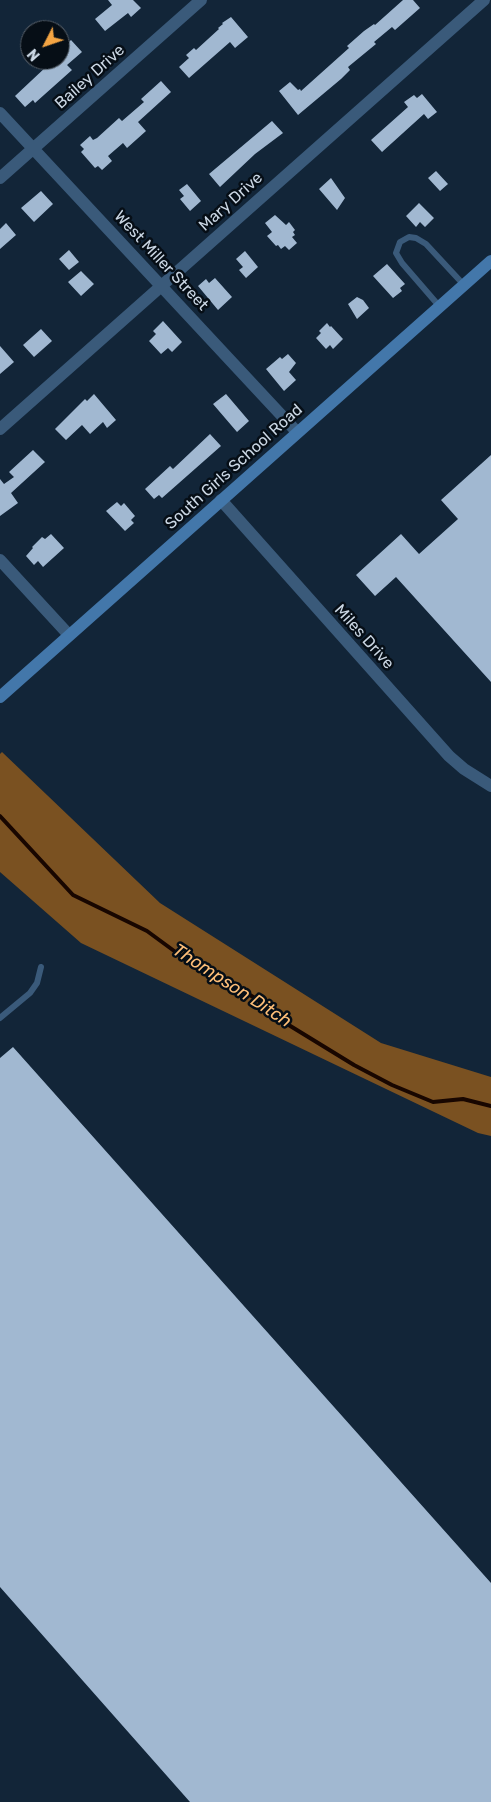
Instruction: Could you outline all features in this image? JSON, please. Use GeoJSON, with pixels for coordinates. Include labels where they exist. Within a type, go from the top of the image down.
{"type":"FeatureCollection","features":[{"type":"Feature","properties":{"kind":"main road","name":"South Girls School Road"},"geometry":{"type":"LineString","coordinates":[[0,697],[491,261]]}},
{"type":"Feature","properties":{"kind":"street","name":"Bailey Drive"},"geometry":{"type":"LineString","coordinates":[[0,178],[201,0]]}},
{"type":"Feature","properties":{"kind":"street","name":"Mary Drive"},"geometry":{"type":"LineString","coordinates":[[0,429],[484,0]]}},
{"type":"Feature","properties":{"kind":"street","name":"West Miller Street"},"geometry":{"type":"LineString","coordinates":[[0,113],[298,432]]}},
{"type":"Feature","properties":{"kind":"street","name":"Miles Drive"},"geometry":{"type":"LineString","coordinates":[[221,500],[449,756],[474,776],[491,786]]}},
{"type":"Feature","properties":{"kind":"street"},"geometry":{"type":"LineString","coordinates":[[0,560],[70,635]]}},
{"type":"Feature","properties":{"kind":"lane"},"geometry":{"type":"LineString","coordinates":[[440,307],[396,254],[400,242],[409,236],[422,241],[464,285]]}},
{"type":"Feature","properties":{"kind":"lane"},"geometry":{"type":"LineString","coordinates":[[0,1018],[30,993],[37,983],[41,967]]}},
{"type":"Feature","properties":{"kind":"shaded area"},"geometry":{"type":"Polygon","coordinates":[[[2,752],[160,903],[381,1043],[491,1077],[491,1136],[478,1133],[81,943],[0,872],[0,754],[2,752]]]}},
{"type":"Feature","properties":{"kind":"building"},"geometry":{"type":"Polygon","coordinates":[[[108,0],[133,0],[141,8],[131,17],[128,13],[105,31],[95,19],[112,5],[108,0]]]}},
{"type":"Feature","properties":{"kind":"building"},"geometry":{"type":"Polygon","coordinates":[[[403,0],[413,0],[420,8],[395,30],[392,27],[374,42],[376,44],[348,67],[350,70],[341,79],[298,115],[279,91],[290,82],[301,91],[349,48],[347,46],[364,31],[375,25],[403,0]]]}},
{"type":"Feature","properties":{"kind":"building"},"geometry":{"type":"Polygon","coordinates":[[[231,17],[248,37],[235,48],[230,42],[189,78],[179,67],[189,58],[186,55],[194,48],[196,50],[219,29],[222,23],[231,17]]]}},
{"type":"Feature","properties":{"kind":"building"},"geometry":{"type":"Polygon","coordinates":[[[70,41],[82,52],[70,62],[70,41]]]}},
{"type":"Feature","properties":{"kind":"building"},"geometry":{"type":"Polygon","coordinates":[[[70,68],[72,70],[35,103],[33,100],[25,107],[15,96],[43,70],[70,70],[70,68]]]}},
{"type":"Feature","properties":{"kind":"building"},"geometry":{"type":"Polygon","coordinates":[[[161,81],[171,92],[138,122],[146,131],[127,148],[123,143],[108,156],[112,161],[102,170],[98,166],[95,168],[81,152],[84,149],[80,145],[90,136],[93,140],[97,138],[119,118],[122,121],[144,102],[141,99],[161,81]]]}},
{"type":"Feature","properties":{"kind":"building"},"geometry":{"type":"Polygon","coordinates":[[[422,94],[437,112],[428,119],[424,114],[382,152],[371,140],[408,107],[404,102],[414,95],[417,98],[422,94]]]}},
{"type":"Feature","properties":{"kind":"building"},"geometry":{"type":"Polygon","coordinates":[[[272,121],[283,133],[255,154],[220,187],[209,174],[272,121]]]}},
{"type":"Feature","properties":{"kind":"building"},"geometry":{"type":"Polygon","coordinates":[[[436,171],[448,184],[440,191],[428,178],[436,171]]]}},
{"type":"Feature","properties":{"kind":"building"},"geometry":{"type":"Polygon","coordinates":[[[331,178],[345,198],[337,210],[319,189],[331,178]]]}},
{"type":"Feature","properties":{"kind":"building"},"geometry":{"type":"Polygon","coordinates":[[[187,184],[201,201],[190,211],[180,199],[184,196],[179,190],[187,184]]]}},
{"type":"Feature","properties":{"kind":"building"},"geometry":{"type":"Polygon","coordinates":[[[41,191],[53,204],[34,222],[21,208],[41,191]]]}},
{"type":"Feature","properties":{"kind":"building"},"geometry":{"type":"Polygon","coordinates":[[[419,203],[434,218],[425,227],[420,222],[416,227],[406,216],[419,203]]]}},
{"type":"Feature","properties":{"kind":"building"},"geometry":{"type":"Polygon","coordinates":[[[275,215],[286,225],[289,222],[295,230],[293,232],[295,235],[292,237],[297,243],[289,250],[285,246],[281,249],[278,245],[276,246],[267,236],[272,232],[265,223],[275,215]]]}},
{"type":"Feature","properties":{"kind":"building"},"geometry":{"type":"Polygon","coordinates":[[[6,223],[16,235],[0,249],[0,229],[6,223]]]}},
{"type":"Feature","properties":{"kind":"building"},"geometry":{"type":"Polygon","coordinates":[[[69,250],[79,262],[69,270],[59,259],[69,250]]]}},
{"type":"Feature","properties":{"kind":"building"},"geometry":{"type":"Polygon","coordinates":[[[245,251],[258,267],[246,278],[239,270],[243,267],[236,259],[245,251]]]}},
{"type":"Feature","properties":{"kind":"building"},"geometry":{"type":"Polygon","coordinates":[[[387,264],[405,284],[400,288],[402,291],[393,298],[373,276],[387,264]]]}},
{"type":"Feature","properties":{"kind":"building"},"geometry":{"type":"Polygon","coordinates":[[[81,271],[94,284],[81,296],[68,282],[81,271]]]}},
{"type":"Feature","properties":{"kind":"building"},"geometry":{"type":"Polygon","coordinates":[[[215,278],[232,297],[218,310],[198,286],[206,279],[209,283],[215,278]]]}},
{"type":"Feature","properties":{"kind":"building"},"geometry":{"type":"Polygon","coordinates":[[[357,297],[363,300],[369,308],[357,319],[348,304],[357,297]]]}},
{"type":"Feature","properties":{"kind":"building"},"geometry":{"type":"Polygon","coordinates":[[[163,321],[182,342],[172,352],[168,348],[161,354],[149,341],[156,334],[153,331],[163,321]]]}},
{"type":"Feature","properties":{"kind":"building"},"geometry":{"type":"Polygon","coordinates":[[[327,323],[343,339],[333,349],[330,345],[326,349],[316,338],[321,333],[319,331],[327,323]]]}},
{"type":"Feature","properties":{"kind":"building"},"geometry":{"type":"Polygon","coordinates":[[[41,329],[52,341],[34,357],[23,345],[41,329]]]}},
{"type":"Feature","properties":{"kind":"building"},"geometry":{"type":"Polygon","coordinates":[[[0,346],[14,362],[0,374],[0,346]]]}},
{"type":"Feature","properties":{"kind":"building"},"geometry":{"type":"Polygon","coordinates":[[[288,354],[296,363],[289,372],[296,380],[284,391],[266,369],[280,357],[282,359],[288,354]]]}},
{"type":"Feature","properties":{"kind":"building"},"geometry":{"type":"Polygon","coordinates":[[[94,394],[116,420],[107,428],[103,422],[90,434],[82,425],[66,440],[55,429],[85,399],[87,401],[94,394]]]}},
{"type":"Feature","properties":{"kind":"building"},"geometry":{"type":"Polygon","coordinates":[[[226,394],[249,421],[237,432],[213,404],[226,394]]]}},
{"type":"Feature","properties":{"kind":"building"},"geometry":{"type":"Polygon","coordinates":[[[210,434],[221,446],[162,498],[159,495],[154,499],[145,489],[170,466],[173,469],[210,434]]]}},
{"type":"Feature","properties":{"kind":"building"},"geometry":{"type":"Polygon","coordinates":[[[33,450],[45,462],[11,493],[18,503],[0,516],[0,479],[4,484],[14,477],[9,472],[33,450]]]}},
{"type":"Feature","properties":{"kind":"building"},"geometry":{"type":"Polygon","coordinates":[[[491,455],[491,682],[396,577],[375,596],[356,575],[401,534],[419,554],[458,519],[441,500],[491,455]]]}},
{"type":"Feature","properties":{"kind":"building"},"geometry":{"type":"Polygon","coordinates":[[[117,502],[121,506],[124,503],[135,516],[131,520],[134,523],[125,531],[106,511],[117,502]]]}},
{"type":"Feature","properties":{"kind":"building"},"geometry":{"type":"Polygon","coordinates":[[[51,534],[64,548],[43,567],[38,561],[34,565],[26,556],[42,537],[45,539],[51,534]]]}},
{"type":"Feature","properties":{"kind":"building"},"geometry":{"type":"Polygon","coordinates":[[[13,1047],[491,1583],[491,1802],[190,1802],[0,1587],[0,1058],[13,1047]]]}},
{"type":"Feature","properties":{"kind":"waterway","name":"Thompson Ditch"},"geometry":{"type":"LineString","coordinates":[[0,816],[73,895],[147,931],[181,956],[218,975],[258,1000],[274,1016],[354,1065],[392,1085],[433,1102],[463,1099],[491,1106]]}}]}
